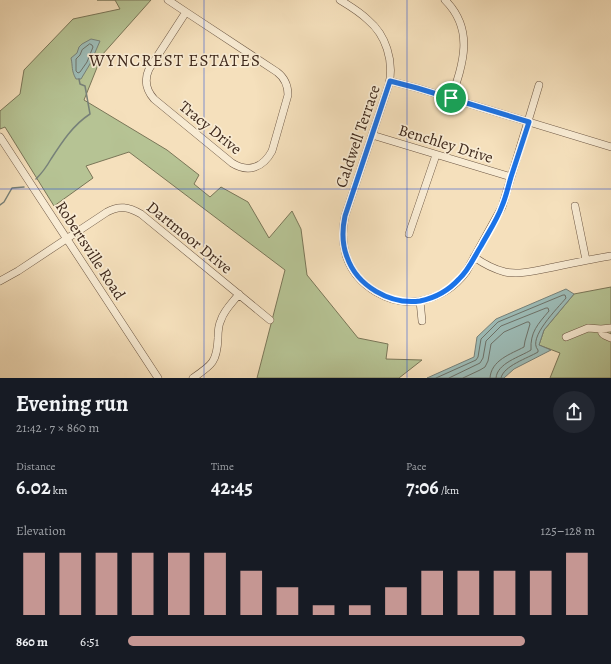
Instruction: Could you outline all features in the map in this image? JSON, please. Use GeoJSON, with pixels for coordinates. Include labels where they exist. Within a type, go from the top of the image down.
{"type":"FeatureCollection","features":[{"type":"Feature","properties":{"kind":"street","name":"Tracy Drive"},"geometry":{"type":"LineString","coordinates":[[168,0],[278,72],[284,78],[288,96],[272,151],[267,159],[257,166],[252,168],[237,166],[154,99],[149,92],[146,79],[149,69],[186,12]]}},
{"type":"Feature","properties":{"kind":"street","name":"Caldwell Terrace"},"geometry":{"type":"LineString","coordinates":[[340,0],[369,20],[380,34],[389,57],[390,81],[345,216],[343,234],[345,252],[356,273],[368,286],[384,296],[396,300],[420,301],[435,296],[450,288],[461,278],[502,207],[539,85]]}},
{"type":"Feature","properties":{"kind":"street"},"geometry":{"type":"LineString","coordinates":[[445,0],[457,17],[462,30],[464,43],[463,61],[451,98]]}},
{"type":"Feature","properties":{"kind":"street"},"geometry":{"type":"LineString","coordinates":[[390,81],[451,98],[611,148]]}},
{"type":"Feature","properties":{"kind":"street","name":"Benchley Drive"},"geometry":{"type":"LineString","coordinates":[[372,135],[511,177]]}},
{"type":"Feature","properties":{"kind":"street","name":"Robertsville Road"},"geometry":{"type":"LineString","coordinates":[[0,137],[158,378]]}},
{"type":"Feature","properties":{"kind":"street"},"geometry":{"type":"LineString","coordinates":[[409,234],[436,155]]}},
{"type":"Feature","properties":{"kind":"street"},"geometry":{"type":"LineString","coordinates":[[575,206],[586,260]]}},
{"type":"Feature","properties":{"kind":"street","name":"Dartmoor Drive"},"geometry":{"type":"LineString","coordinates":[[0,281],[18,271],[111,210],[122,207],[129,208],[141,214],[270,320]]}},
{"type":"Feature","properties":{"kind":"street"},"geometry":{"type":"LineString","coordinates":[[474,257],[493,268],[514,273],[611,256]]}},
{"type":"Feature","properties":{"kind":"street"},"geometry":{"type":"LineString","coordinates":[[193,378],[209,367],[215,360],[218,348],[221,318],[239,294]]}},
{"type":"Feature","properties":{"kind":"street"},"geometry":{"type":"LineString","coordinates":[[420,301],[422,321]]}},
{"type":"Feature","properties":{"kind":"street"},"geometry":{"type":"LineString","coordinates":[[566,337],[588,328],[611,328]]}},
{"type":"Feature","properties":{"kind":"street"},"geometry":{"type":"LineString","coordinates":[[601,329],[602,334],[611,338]]}},
{"type":"Feature","properties":{"kind":"green space"},"geometry":{"type":"Polygon","coordinates":[[[115,0],[151,0],[102,55],[84,100],[167,150],[199,175],[194,184],[210,197],[221,187],[248,202],[269,238],[292,211],[301,229],[307,275],[358,338],[388,344],[386,359],[422,360],[399,378],[257,378],[285,270],[129,152],[86,166],[93,178],[54,206],[5,127],[0,129],[0,111],[20,94],[24,70],[73,19],[120,9],[115,0]]]}},
{"type":"Feature","properties":{"kind":"green space"},"geometry":{"type":"Polygon","coordinates":[[[611,287],[611,378],[550,378],[560,353],[539,345],[544,330],[574,294],[611,287]]]}},
{"type":"Feature","properties":{"kind":"water"},"geometry":{"type":"Polygon","coordinates":[[[91,39],[100,41],[90,64],[81,79],[76,79],[74,76],[71,58],[77,53],[82,44],[91,39]]]}},
{"type":"Feature","properties":{"kind":"water"},"geometry":{"type":"Polygon","coordinates":[[[566,289],[574,294],[544,330],[539,345],[551,350],[514,369],[504,378],[427,378],[474,357],[477,337],[496,319],[566,289]]]}},
{"type":"Feature","properties":{"kind":"waterway"},"geometry":{"type":"LineString","coordinates":[[36,179],[68,134],[78,123],[90,114],[85,86],[80,84],[79,79]]}},
{"type":"Feature","properties":{"kind":"waterway"},"geometry":{"type":"LineString","coordinates":[[0,205],[4,202],[12,188],[24,187]]}},
{"type":"Feature","properties":{"kind":"district","name":"WYNCREST ESTATES"},"geometry":{"type":"Point","coordinates":[175,60]}},
{"type":"Feature","properties":{"kind":"route"},"geometry":{"type":"LineString","coordinates":[[390,81],[451,98],[529,122],[502,207],[466,272],[450,288],[435,296],[420,301],[396,300],[384,296],[368,286],[360,279],[351,267],[345,252],[343,240],[343,225],[345,216],[390,81]]}}]}
